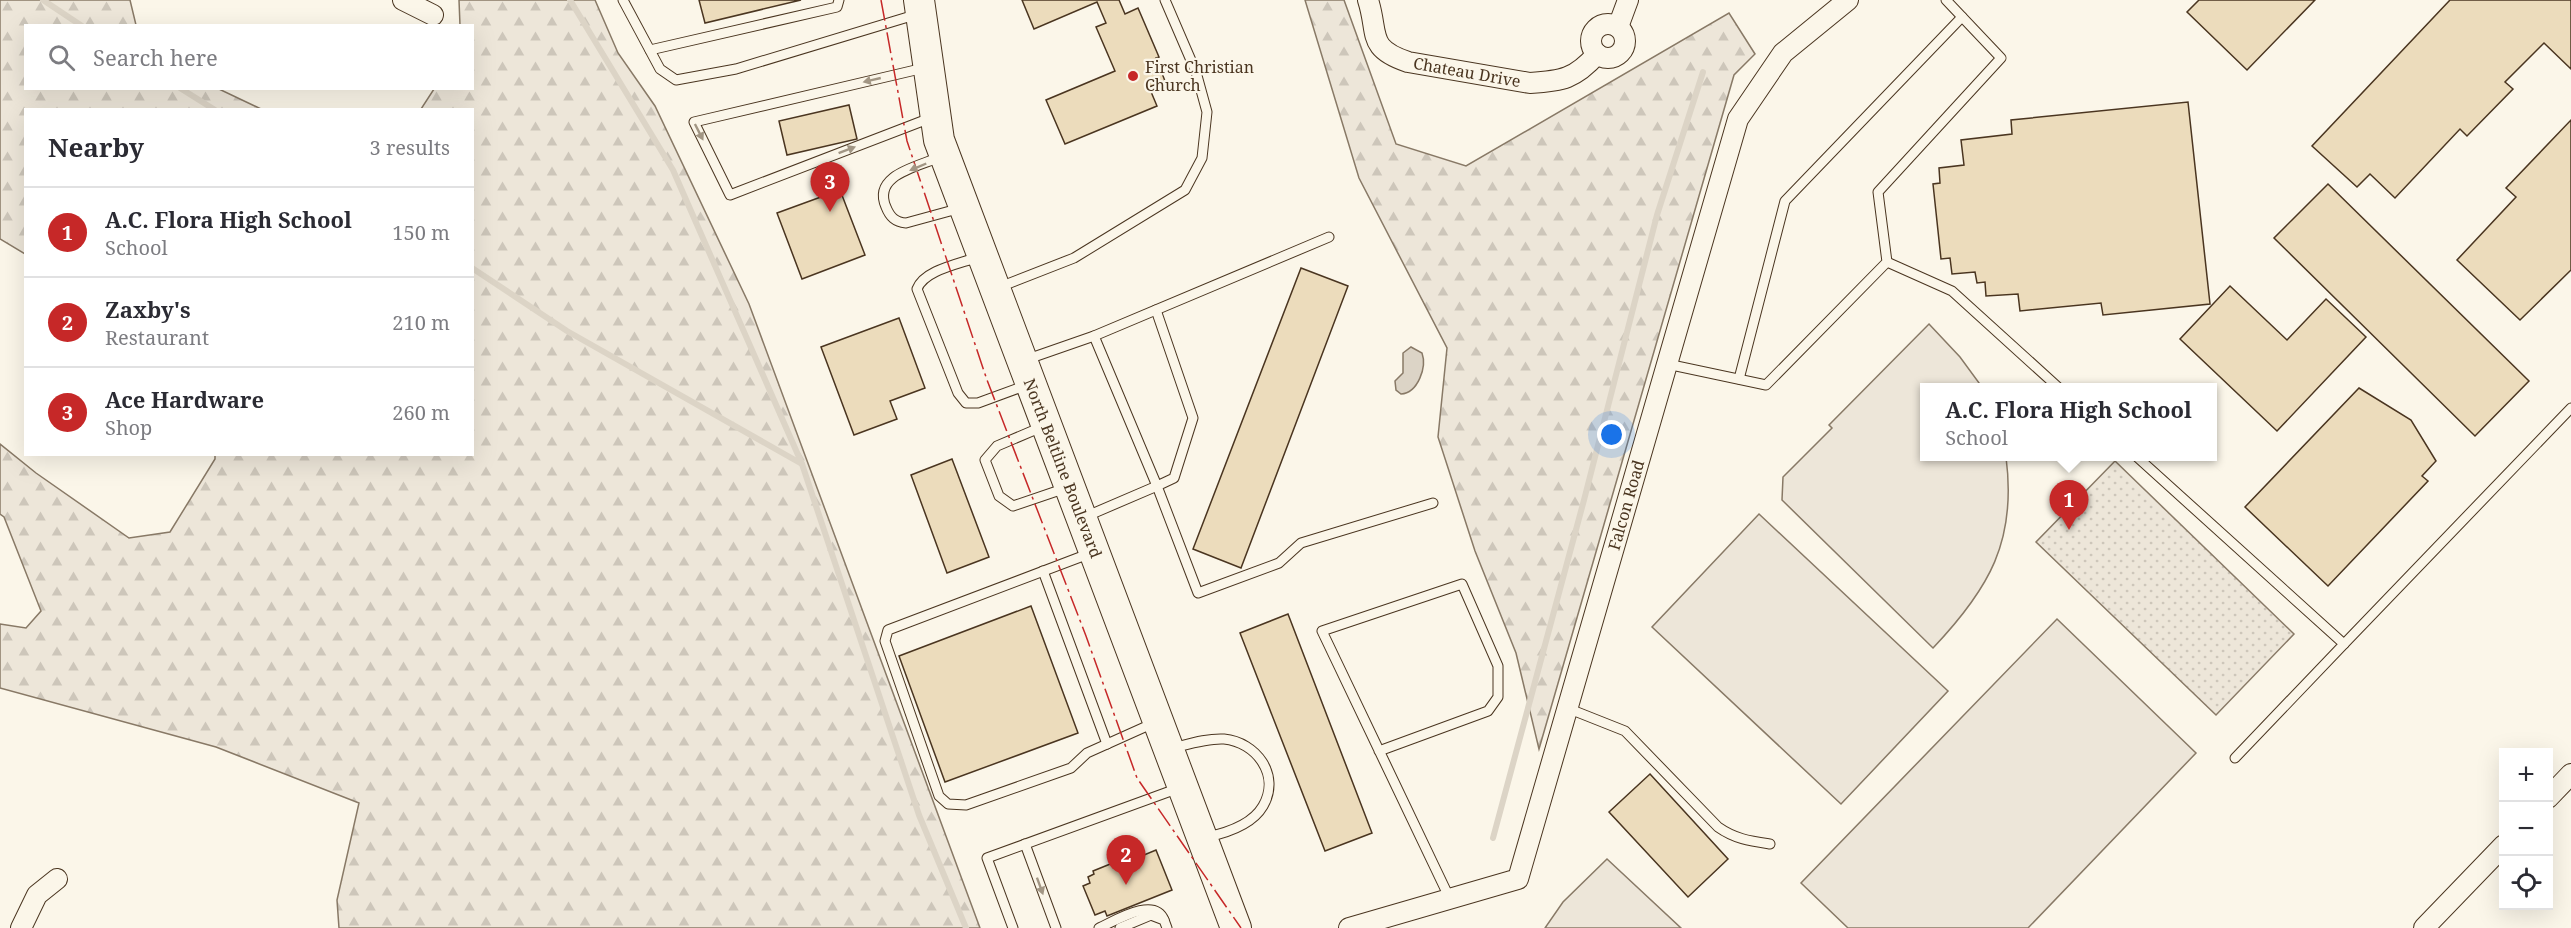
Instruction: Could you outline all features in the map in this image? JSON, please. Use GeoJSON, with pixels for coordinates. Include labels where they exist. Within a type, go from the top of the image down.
{"type":"FeatureCollection","features":[{"type":"Feature","properties":{"kind":"main road","name":"North Beltline Boulevard"},"geometry":{"type":"LineString","coordinates":[[920,7],[939,140],[1236,928]]}},
{"type":"Feature","properties":{"kind":"street"},"geometry":{"type":"LineString","coordinates":[[403,0],[433,15]]}},
{"type":"Feature","properties":{"kind":"street","name":"Chateau Drive"},"geometry":{"type":"LineString","coordinates":[[1370,2],[1373,32],[1378,43],[1394,57],[1408,62],[1540,82],[1568,78],[1582,70],[1597,54],[1591,44],[1593,33],[1602,25],[1618,27],[1628,0]]}},
{"type":"Feature","properties":{"kind":"street","name":"Falcon Road"},"geometry":{"type":"LineString","coordinates":[[1349,928],[1518,879],[1738,119],[1783,53],[1848,0]]}},
{"type":"Feature","properties":{"kind":"street"},"geometry":{"type":"LineString","coordinates":[[2553,793],[2571,774]]}},
{"type":"Feature","properties":{"kind":"street"},"geometry":{"type":"LineString","coordinates":[[2424,928],[2499,850]]}},
{"type":"Feature","properties":{"kind":"street"},"geometry":{"type":"LineString","coordinates":[[21,928],[38,895],[57,879]]}},
{"type":"Feature","properties":{"kind":"lane"},"geometry":{"type":"LineString","coordinates":[[623,0],[660,69],[676,80],[736,69],[920,7]]}},
{"type":"Feature","properties":{"kind":"lane"},"geometry":{"type":"LineString","coordinates":[[650,50],[837,7],[839,0]]}},
{"type":"Feature","properties":{"kind":"lane"},"geometry":{"type":"LineString","coordinates":[[995,289],[1074,258],[1185,190],[1202,159],[1207,112],[1196,72],[1165,0]]}},
{"type":"Feature","properties":{"kind":"lane"},"geometry":{"type":"LineString","coordinates":[[1887,262],[1878,192],[2001,58],[1946,0]]}},
{"type":"Feature","properties":{"kind":"lane"},"geometry":{"type":"LineString","coordinates":[[1739,379],[1785,201],[1962,17]]}},
{"type":"Feature","properties":{"kind":"lane"},"geometry":{"type":"LineString","coordinates":[[929,66],[694,122],[730,195],[936,116]]}},
{"type":"Feature","properties":{"kind":"lane"},"geometry":{"type":"LineString","coordinates":[[945,155],[890,178],[881,196],[890,216],[898,223],[906,223],[965,207]]}},
{"type":"Feature","properties":{"kind":"lane"},"geometry":{"type":"LineString","coordinates":[[983,256],[928,276],[920,281],[917,289],[958,393],[966,403],[978,403],[1027,372],[1094,336],[1329,237]]}},
{"type":"Feature","properties":{"kind":"lane"},"geometry":{"type":"LineString","coordinates":[[1667,364],[1766,385],[1887,262]]}},
{"type":"Feature","properties":{"kind":"lane"},"geometry":{"type":"LineString","coordinates":[[1887,262],[1952,291],[2055,383]]}},
{"type":"Feature","properties":{"kind":"lane"},"geometry":{"type":"LineString","coordinates":[[1081,518],[1174,478],[1193,418],[1156,309]]}},
{"type":"Feature","properties":{"kind":"lane"},"geometry":{"type":"LineString","coordinates":[[1094,336],[1157,486],[1198,593],[1279,563],[1301,543],[1433,503]]}},
{"type":"Feature","properties":{"kind":"lane"},"geometry":{"type":"LineString","coordinates":[[2235,758],[2571,408]]}},
{"type":"Feature","properties":{"kind":"lane"},"geometry":{"type":"LineString","coordinates":[[1047,425],[997,446],[985,460],[999,496],[1013,506],[1070,486]]}},
{"type":"Feature","properties":{"kind":"lane"},"geometry":{"type":"LineString","coordinates":[[2142,461],[2344,644]]}},
{"type":"Feature","properties":{"kind":"lane"},"geometry":{"type":"LineString","coordinates":[[1094,552],[888,630],[885,641],[939,796],[948,804],[966,805],[1071,768],[1087,753],[1158,721]]}},
{"type":"Feature","properties":{"kind":"lane"},"geometry":{"type":"LineString","coordinates":[[1043,571],[1107,744]]}},
{"type":"Feature","properties":{"kind":"lane"},"geometry":{"type":"LineString","coordinates":[[1379,751],[1488,711],[1498,697],[1498,666],[1462,584],[1322,631],[1379,751],[1450,899]]}},
{"type":"Feature","properties":{"kind":"lane"},"geometry":{"type":"LineString","coordinates":[[1567,708],[1625,731],[1718,827],[1730,836],[1744,841],[1770,844]]}},
{"type":"Feature","properties":{"kind":"lane"},"geometry":{"type":"LineString","coordinates":[[1168,749],[1223,739],[1250,746],[1264,761],[1269,784],[1263,807],[1234,831],[1202,838]]}},
{"type":"Feature","properties":{"kind":"lane"},"geometry":{"type":"LineString","coordinates":[[1013,928],[987,858],[1183,787]]}},
{"type":"Feature","properties":{"kind":"lane"},"geometry":{"type":"LineString","coordinates":[[1025,844],[1056,928]]}},
{"type":"Feature","properties":{"kind":"lane"},"geometry":{"type":"LineString","coordinates":[[1099,928],[1142,910],[1153,909],[1161,914],[1165,924]]}},
{"type":"Feature","properties":{"kind":"lane"},"geometry":{"type":"LineString","coordinates":[[1120,928],[1151,915],[1165,924]]}},
{"type":"Feature","properties":{"kind":"green space"},"geometry":{"type":"Polygon","coordinates":[[[0,0],[130,0],[136,24],[24,24],[24,90],[221,90],[259,108],[24,108],[24,253],[0,239],[0,0]]]}},
{"type":"Feature","properties":{"kind":"green space"},"geometry":{"type":"Polygon","coordinates":[[[459,0],[595,0],[618,53],[655,106],[749,304],[980,928],[339,928],[337,900],[359,803],[216,747],[0,688],[0,624],[26,628],[41,611],[4,517],[0,514],[0,444],[36,473],[129,538],[170,532],[215,456],[474,456],[474,108],[422,108],[433,90],[474,90],[474,24],[460,24],[459,0]]]}},
{"type":"Feature","properties":{"kind":"green space"},"geometry":{"type":"Polygon","coordinates":[[[1305,0],[1344,0],[1396,144],[1466,166],[1729,13],[1755,54],[1734,75],[1539,749],[1516,653],[1475,551],[1438,437],[1447,348],[1359,178],[1305,0]]]}},
{"type":"Feature","properties":{"kind":"green space"},"geometry":{"type":"Polygon","coordinates":[[[1929,324],[1960,357],[1979,383],[1920,383],[1920,461],[2006,461],[2008,487],[2003,539],[1995,562],[1970,605],[1933,648],[1782,500],[1783,477],[1832,428],[1829,425],[1929,324]]]}},
{"type":"Feature","properties":{"kind":"green space"},"geometry":{"type":"Polygon","coordinates":[[[2115,461],[2294,634],[2216,715],[2036,542],[2115,461]]]}},
{"type":"Feature","properties":{"kind":"green space"},"geometry":{"type":"Polygon","coordinates":[[[1759,514],[1948,691],[1841,804],[1652,627],[1759,514]]]}},
{"type":"Feature","properties":{"kind":"green space"},"geometry":{"type":"Polygon","coordinates":[[[2057,619],[2196,753],[2028,928],[1848,928],[1801,883],[2057,619]]]}},
{"type":"Feature","properties":{"kind":"green space"},"geometry":{"type":"Polygon","coordinates":[[[1607,859],[1681,928],[1545,928],[1563,902],[1607,859]]]}},
{"type":"Feature","properties":{"kind":"shaded area"},"geometry":{"type":"Polygon","coordinates":[[[1411,347],[1422,353],[1422,372],[1412,389],[1401,394],[1396,390],[1395,381],[1403,373],[1403,353],[1411,347]]]}},
{"type":"Feature","properties":{"kind":"building"},"geometry":{"type":"Polygon","coordinates":[[[699,0],[801,0],[705,23],[699,0]]]}},
{"type":"Feature","properties":{"kind":"building","name":"First Christian Church"},"geometry":{"type":"Polygon","coordinates":[[[1022,0],[1119,0],[1125,14],[1138,8],[1159,57],[1156,58],[1165,81],[1149,87],[1157,106],[1065,144],[1046,100],[1115,71],[1096,27],[1106,23],[1097,2],[1034,29],[1022,0]]]}},
{"type":"Feature","properties":{"kind":"building"},"geometry":{"type":"Polygon","coordinates":[[[2199,0],[2315,0],[2247,70],[2187,12],[2199,0]]]}},
{"type":"Feature","properties":{"kind":"building"},"geometry":{"type":"Polygon","coordinates":[[[2450,0],[2571,0],[2571,69],[2544,43],[2505,82],[2513,89],[2467,136],[2460,129],[2395,198],[2370,174],[2357,187],[2312,146],[2450,0]]]}},
{"type":"Feature","properties":{"kind":"building"},"geometry":{"type":"Polygon","coordinates":[[[2188,102],[2210,304],[2103,315],[2101,303],[2020,311],[2018,294],[1986,296],[1985,282],[1977,283],[1975,272],[1952,274],[1950,258],[1941,259],[1933,184],[1940,183],[1939,168],[1964,165],[1961,140],[2012,134],[2011,120],[2188,102]]]}},
{"type":"Feature","properties":{"kind":"building"},"geometry":{"type":"Polygon","coordinates":[[[849,105],[857,139],[787,155],[779,121],[849,105]]]}},
{"type":"Feature","properties":{"kind":"building"},"geometry":{"type":"Polygon","coordinates":[[[2571,120],[2571,270],[2520,320],[2457,260],[2516,197],[2506,188],[2571,120]]]}},
{"type":"Feature","properties":{"kind":"building"},"geometry":{"type":"Polygon","coordinates":[[[2328,184],[2529,381],[2475,436],[2274,238],[2328,184]]]}},
{"type":"Feature","properties":{"kind":"building"},"geometry":{"type":"Polygon","coordinates":[[[840,190],[865,255],[802,279],[777,213],[840,190]]]}},
{"type":"Feature","properties":{"kind":"building"},"geometry":{"type":"Polygon","coordinates":[[[1301,268],[1348,286],[1241,568],[1193,549],[1301,268]]]}},
{"type":"Feature","properties":{"kind":"building"},"geometry":{"type":"Polygon","coordinates":[[[2230,286],[2287,340],[2326,299],[2366,337],[2277,431],[2180,339],[2230,286]]]}},
{"type":"Feature","properties":{"kind":"building"},"geometry":{"type":"Polygon","coordinates":[[[899,318],[925,388],[890,401],[897,419],[854,435],[821,347],[899,318]]]}},
{"type":"Feature","properties":{"kind":"building"},"geometry":{"type":"Polygon","coordinates":[[[2359,388],[2411,420],[2436,461],[2422,476],[2428,481],[2328,586],[2245,507],[2359,388]]]}},
{"type":"Feature","properties":{"kind":"building"},"geometry":{"type":"Polygon","coordinates":[[[952,459],[989,557],[947,573],[911,475],[952,459]]]}},
{"type":"Feature","properties":{"kind":"building"},"geometry":{"type":"Polygon","coordinates":[[[1031,606],[1078,733],[945,782],[899,656],[1031,606]]]}},
{"type":"Feature","properties":{"kind":"building"},"geometry":{"type":"Polygon","coordinates":[[[1288,614],[1372,833],[1325,851],[1240,633],[1288,614]]]}},
{"type":"Feature","properties":{"kind":"building"},"geometry":{"type":"Polygon","coordinates":[[[1650,774],[1728,859],[1688,897],[1609,812],[1650,774]]]}},
{"type":"Feature","properties":{"kind":"building"},"geometry":{"type":"Polygon","coordinates":[[[1156,850],[1172,890],[1107,916],[1105,911],[1095,915],[1083,886],[1090,883],[1088,877],[1094,874],[1093,871],[1130,856],[1132,860],[1156,850]]]}},
{"type":"Feature","properties":{"kind":"waterway"},"geometry":{"type":"LineString","coordinates":[[43,0],[79,24]]}},
{"type":"Feature","properties":{"kind":"waterway"},"geometry":{"type":"LineString","coordinates":[[570,0],[673,170],[802,464]]}},
{"type":"Feature","properties":{"kind":"waterway"},"geometry":{"type":"LineString","coordinates":[[1493,838],[1584,500],[1657,215],[1703,72]]}},
{"type":"Feature","properties":{"kind":"waterway"},"geometry":{"type":"LineString","coordinates":[[183,90],[212,108]]}},
{"type":"Feature","properties":{"kind":"waterway"},"geometry":{"type":"LineString","coordinates":[[474,269],[567,331],[802,464],[919,815],[966,928]]}},
{"type":"Feature","properties":{"kind":"power"},"geometry":{"type":"LineString","coordinates":[[881,0],[907,141],[987,380],[1086,636],[1137,778],[1241,928]]}},
{"type":"Feature","properties":{"kind":"place","name":"First Christian Church"},"geometry":{"type":"Point","coordinates":[1133,76]}},
{"type":"Feature","properties":{"kind":"place","name":"Ace Hardware"},"geometry":{"type":"Point","coordinates":[830,212]}},
{"type":"Feature","properties":{"kind":"place","name":"A.C. Flora High School"},"geometry":{"type":"Point","coordinates":[2069,530]}},
{"type":"Feature","properties":{"kind":"place","name":"Zaxby's"},"geometry":{"type":"Point","coordinates":[1126,885]}}]}
